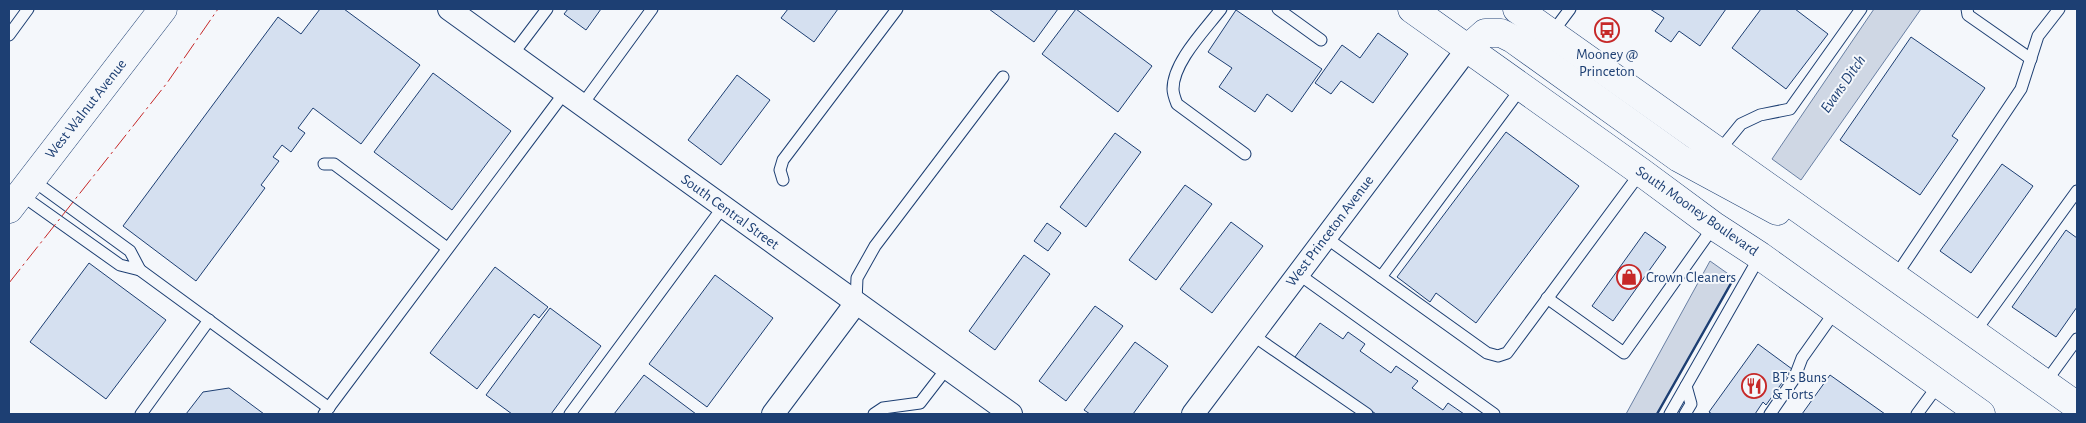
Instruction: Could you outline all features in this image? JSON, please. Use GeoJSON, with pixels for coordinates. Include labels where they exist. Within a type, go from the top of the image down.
{"type":"FeatureCollection","features":[{"type":"Feature","properties":{"kind":"main road","name":"West Walnut Avenue"},"geometry":{"type":"LineString","coordinates":[[20,194],[163,9]]}},
{"type":"Feature","properties":{"kind":"main road","name":"South Mooney Boulevard"},"geometry":{"type":"LineString","coordinates":[[1412,9],[1714,226],[1760,256],[1981,414]]}},
{"type":"Feature","properties":{"kind":"main road"},"geometry":{"type":"LineString","coordinates":[[1517,9],[2077,406]]}},
{"type":"Feature","properties":{"kind":"main road"},"geometry":{"type":"LineString","coordinates":[[1468,48],[1485,33],[1502,33],[1514,39],[1679,158],[1887,271]]}},
{"type":"Feature","properties":{"kind":"street","name":"South Central Street"},"geometry":{"type":"LineString","coordinates":[[449,9],[1011,414]]}},
{"type":"Feature","properties":{"kind":"street","name":"West Princeton Avenue"},"geometry":{"type":"LineString","coordinates":[[1193,414],[1251,334],[1468,48]]}},
{"type":"Feature","properties":{"kind":"street"},"geometry":{"type":"LineString","coordinates":[[773,414],[856,303]]}},
{"type":"Feature","properties":{"kind":"lane"},"geometry":{"type":"LineString","coordinates":[[9,35],[28,9]]}},
{"type":"Feature","properties":{"kind":"lane"},"geometry":{"type":"LineString","coordinates":[[514,54],[547,9]]}},
{"type":"Feature","properties":{"kind":"lane"},"geometry":{"type":"LineString","coordinates":[[20,194],[120,265],[140,270],[209,320],[326,411],[447,248],[573,98],[652,9]]}},
{"type":"Feature","properties":{"kind":"lane"},"geometry":{"type":"LineString","coordinates":[[783,180],[780,170],[783,160],[897,9]]}},
{"type":"Feature","properties":{"kind":"lane"},"geometry":{"type":"LineString","coordinates":[[1221,9],[1181,63],[1174,75],[1172,91],[1177,104],[1245,154]]}},
{"type":"Feature","properties":{"kind":"lane"},"geometry":{"type":"LineString","coordinates":[[1278,9],[1321,40]]}},
{"type":"Feature","properties":{"kind":"lane"},"geometry":{"type":"LineString","coordinates":[[1552,33],[1570,9]]}},
{"type":"Feature","properties":{"kind":"lane"},"geometry":{"type":"LineString","coordinates":[[1719,152],[1741,124],[1760,115],[1790,109],[1861,9]]}},
{"type":"Feature","properties":{"kind":"lane"},"geometry":{"type":"LineString","coordinates":[[1966,9],[1968,15],[2031,59]]}},
{"type":"Feature","properties":{"kind":"lane"},"geometry":{"type":"LineString","coordinates":[[1887,271],[2021,89],[2038,36],[2059,9]]}},
{"type":"Feature","properties":{"kind":"lane"},"geometry":{"type":"LineString","coordinates":[[856,303],[857,278],[875,246],[1003,77]]}},
{"type":"Feature","properties":{"kind":"lane"},"geometry":{"type":"LineString","coordinates":[[1381,277],[1522,87]]}},
{"type":"Feature","properties":{"kind":"lane"},"geometry":{"type":"LineString","coordinates":[[324,164],[334,164],[447,248]]}},
{"type":"Feature","properties":{"kind":"lane"},"geometry":{"type":"LineString","coordinates":[[1325,237],[1487,353],[1498,356],[1507,353],[1641,172]]}},
{"type":"Feature","properties":{"kind":"lane"},"geometry":{"type":"LineString","coordinates":[[1974,333],[2077,191]]}},
{"type":"Feature","properties":{"kind":"lane"},"geometry":{"type":"LineString","coordinates":[[20,194],[130,251],[140,270]]}},
{"type":"Feature","properties":{"kind":"lane"},"geometry":{"type":"LineString","coordinates":[[570,414],[723,207]]}},
{"type":"Feature","properties":{"kind":"lane"},"geometry":{"type":"LineString","coordinates":[[1547,298],[1624,353],[1714,226]]}},
{"type":"Feature","properties":{"kind":"lane"},"geometry":{"type":"LineString","coordinates":[[1670,414],[1760,256]]}},
{"type":"Feature","properties":{"kind":"lane"},"geometry":{"type":"LineString","coordinates":[[1297,274],[1494,414]]}},
{"type":"Feature","properties":{"kind":"lane"},"geometry":{"type":"LineString","coordinates":[[1761,414],[1836,310]]}},
{"type":"Feature","properties":{"kind":"lane"},"geometry":{"type":"LineString","coordinates":[[141,414],[209,320]]}},
{"type":"Feature","properties":{"kind":"lane"},"geometry":{"type":"LineString","coordinates":[[1251,334],[1366,414]]}},
{"type":"Feature","properties":{"kind":"lane"},"geometry":{"type":"LineString","coordinates":[[2045,383],[2077,339]]}},
{"type":"Feature","properties":{"kind":"lane"},"geometry":{"type":"LineString","coordinates":[[1770,414],[1794,379],[1803,357]]}},
{"type":"Feature","properties":{"kind":"lane"},"geometry":{"type":"LineString","coordinates":[[874,414],[883,408],[922,409],[946,368]]}},
{"type":"Feature","properties":{"kind":"lane"},"geometry":{"type":"LineString","coordinates":[[1917,414],[1939,384]]}},
{"type":"Feature","properties":{"kind":"lane"},"geometry":{"type":"LineString","coordinates":[[1685,414],[1691,404],[1686,386]]}},
{"type":"Feature","properties":{"kind":"water","name":"Evans Ditch"},"geometry":{"type":"Polygon","coordinates":[[[1874,9],[1921,9],[1801,180],[1772,159],[1874,9]]]}},
{"type":"Feature","properties":{"kind":"water"},"geometry":{"type":"Polygon","coordinates":[[[1710,261],[1734,278],[1657,414],[1626,414],[1710,261]]]}},
{"type":"Feature","properties":{"kind":"building"},"geometry":{"type":"Polygon","coordinates":[[[320,9],[344,9],[420,65],[361,144],[313,108],[298,128],[305,133],[291,152],[282,145],[273,157],[279,161],[261,185],[265,188],[196,281],[123,226],[278,17],[301,34],[320,9]]]}},
{"type":"Feature","properties":{"kind":"building"},"geometry":{"type":"Polygon","coordinates":[[[568,9],[601,9],[586,30],[564,14],[568,9]]]}},
{"type":"Feature","properties":{"kind":"building"},"geometry":{"type":"Polygon","coordinates":[[[788,9],[838,9],[814,42],[781,18],[788,9]]]}},
{"type":"Feature","properties":{"kind":"building"},"geometry":{"type":"Polygon","coordinates":[[[989,9],[1058,9],[1034,42],[989,9]]]}},
{"type":"Feature","properties":{"kind":"building"},"geometry":{"type":"Polygon","coordinates":[[[1076,9],[1152,66],[1118,112],[1042,54],[1076,9]]]}},
{"type":"Feature","properties":{"kind":"building"},"geometry":{"type":"Polygon","coordinates":[[[1650,9],[1726,9],[1700,46],[1679,31],[1671,42],[1655,31],[1664,18],[1650,9]]]}},
{"type":"Feature","properties":{"kind":"building"},"geometry":{"type":"Polygon","coordinates":[[[1761,9],[1795,9],[1828,34],[1786,89],[1732,48],[1761,9]]]}},
{"type":"Feature","properties":{"kind":"building"},"geometry":{"type":"Polygon","coordinates":[[[1236,10],[1322,69],[1292,112],[1267,94],[1255,112],[1219,87],[1232,68],[1208,52],[1236,10]]]}},
{"type":"Feature","properties":{"kind":"building"},"geometry":{"type":"Polygon","coordinates":[[[1378,33],[1408,54],[1373,103],[1341,81],[1331,94],[1315,83],[1342,45],[1360,58],[1378,33]]]}},
{"type":"Feature","properties":{"kind":"building"},"geometry":{"type":"Polygon","coordinates":[[[1911,37],[1985,88],[1952,136],[1958,140],[1920,195],[1840,140],[1911,37]]]}},
{"type":"Feature","properties":{"kind":"building"},"geometry":{"type":"Polygon","coordinates":[[[433,73],[511,131],[452,210],[374,152],[433,73]]]}},
{"type":"Feature","properties":{"kind":"building"},"geometry":{"type":"Polygon","coordinates":[[[737,75],[770,100],[721,165],[688,140],[737,75]]]}},
{"type":"Feature","properties":{"kind":"building"},"geometry":{"type":"Polygon","coordinates":[[[1506,132],[1579,186],[1476,323],[1436,293],[1430,302],[1397,277],[1506,132]]]}},
{"type":"Feature","properties":{"kind":"building"},"geometry":{"type":"Polygon","coordinates":[[[1115,133],[1141,152],[1086,227],[1060,207],[1115,133]]]}},
{"type":"Feature","properties":{"kind":"building"},"geometry":{"type":"Polygon","coordinates":[[[2002,164],[2033,186],[1971,273],[1940,251],[2002,164]]]}},
{"type":"Feature","properties":{"kind":"building"},"geometry":{"type":"Polygon","coordinates":[[[1185,185],[1212,204],[1156,280],[1129,260],[1185,185]]]}},
{"type":"Feature","properties":{"kind":"building"},"geometry":{"type":"Polygon","coordinates":[[[1231,222],[1263,246],[1212,313],[1180,289],[1231,222]]]}},
{"type":"Feature","properties":{"kind":"building"},"geometry":{"type":"Polygon","coordinates":[[[1047,223],[1061,233],[1048,251],[1034,241],[1047,223]]]}},
{"type":"Feature","properties":{"kind":"building"},"geometry":{"type":"Polygon","coordinates":[[[2066,230],[2077,238],[2077,307],[2056,337],[2012,307],[2066,230]]]}},
{"type":"Feature","properties":{"kind":"building","name":"Crown Cleaners"},"geometry":{"type":"Polygon","coordinates":[[[1645,232],[1666,247],[1613,321],[1592,306],[1645,232]]]}},
{"type":"Feature","properties":{"kind":"building"},"geometry":{"type":"Polygon","coordinates":[[[1024,255],[1050,274],[995,350],[969,331],[1024,255]]]}},
{"type":"Feature","properties":{"kind":"building"},"geometry":{"type":"Polygon","coordinates":[[[89,263],[166,320],[106,399],[30,342],[89,263]]]}},
{"type":"Feature","properties":{"kind":"building"},"geometry":{"type":"Polygon","coordinates":[[[495,267],[548,307],[539,318],[534,314],[477,389],[430,353],[495,267]]]}},
{"type":"Feature","properties":{"kind":"building"},"geometry":{"type":"Polygon","coordinates":[[[715,275],[773,318],[707,407],[649,364],[715,275]]]}},
{"type":"Feature","properties":{"kind":"building"},"geometry":{"type":"Polygon","coordinates":[[[1095,306],[1123,326],[1066,401],[1039,381],[1095,306]]]}},
{"type":"Feature","properties":{"kind":"building"},"geometry":{"type":"Polygon","coordinates":[[[550,308],[601,346],[551,414],[512,414],[486,395],[550,308]]]}},
{"type":"Feature","properties":{"kind":"building"},"geometry":{"type":"Polygon","coordinates":[[[1320,323],[1343,339],[1348,332],[1365,344],[1360,351],[1391,373],[1396,366],[1418,381],[1412,388],[1443,410],[1448,403],[1464,414],[1376,414],[1295,357],[1320,323]]]}},
{"type":"Feature","properties":{"kind":"building"},"geometry":{"type":"Polygon","coordinates":[[[1135,342],[1168,366],[1133,414],[1090,414],[1084,410],[1135,342]]]}},
{"type":"Feature","properties":{"kind":"building","name":"BT's Buns & Torts"},"geometry":{"type":"Polygon","coordinates":[[[1758,344],[1792,369],[1766,405],[1763,402],[1755,414],[1712,414],[1709,412],[1758,344]]]}},
{"type":"Feature","properties":{"kind":"building"},"geometry":{"type":"Polygon","coordinates":[[[644,375],[696,414],[614,414],[644,375]]]}},
{"type":"Feature","properties":{"kind":"building"},"geometry":{"type":"Polygon","coordinates":[[[1830,375],[1885,414],[1802,414],[1830,375]]]}},
{"type":"Feature","properties":{"kind":"building"},"geometry":{"type":"Polygon","coordinates":[[[229,388],[264,414],[186,414],[203,392],[229,388]]]}},
{"type":"Feature","properties":{"kind":"wall"},"geometry":{"type":"LineString","coordinates":[[1657,414],[1734,278]]}},
{"type":"Feature","properties":{"kind":"power"},"geometry":{"type":"LineString","coordinates":[[9,283],[167,83],[218,9]]}},
{"type":"Feature","properties":{"kind":"place","name":"Mooney @ Princeton"},"geometry":{"type":"Point","coordinates":[1607,30]}},
{"type":"Feature","properties":{"kind":"place","name":"Crown Cleaners"},"geometry":{"type":"Point","coordinates":[1629,277]}},
{"type":"Feature","properties":{"kind":"place","name":"BT's Buns & Torts"},"geometry":{"type":"Point","coordinates":[1754,386]}}]}
